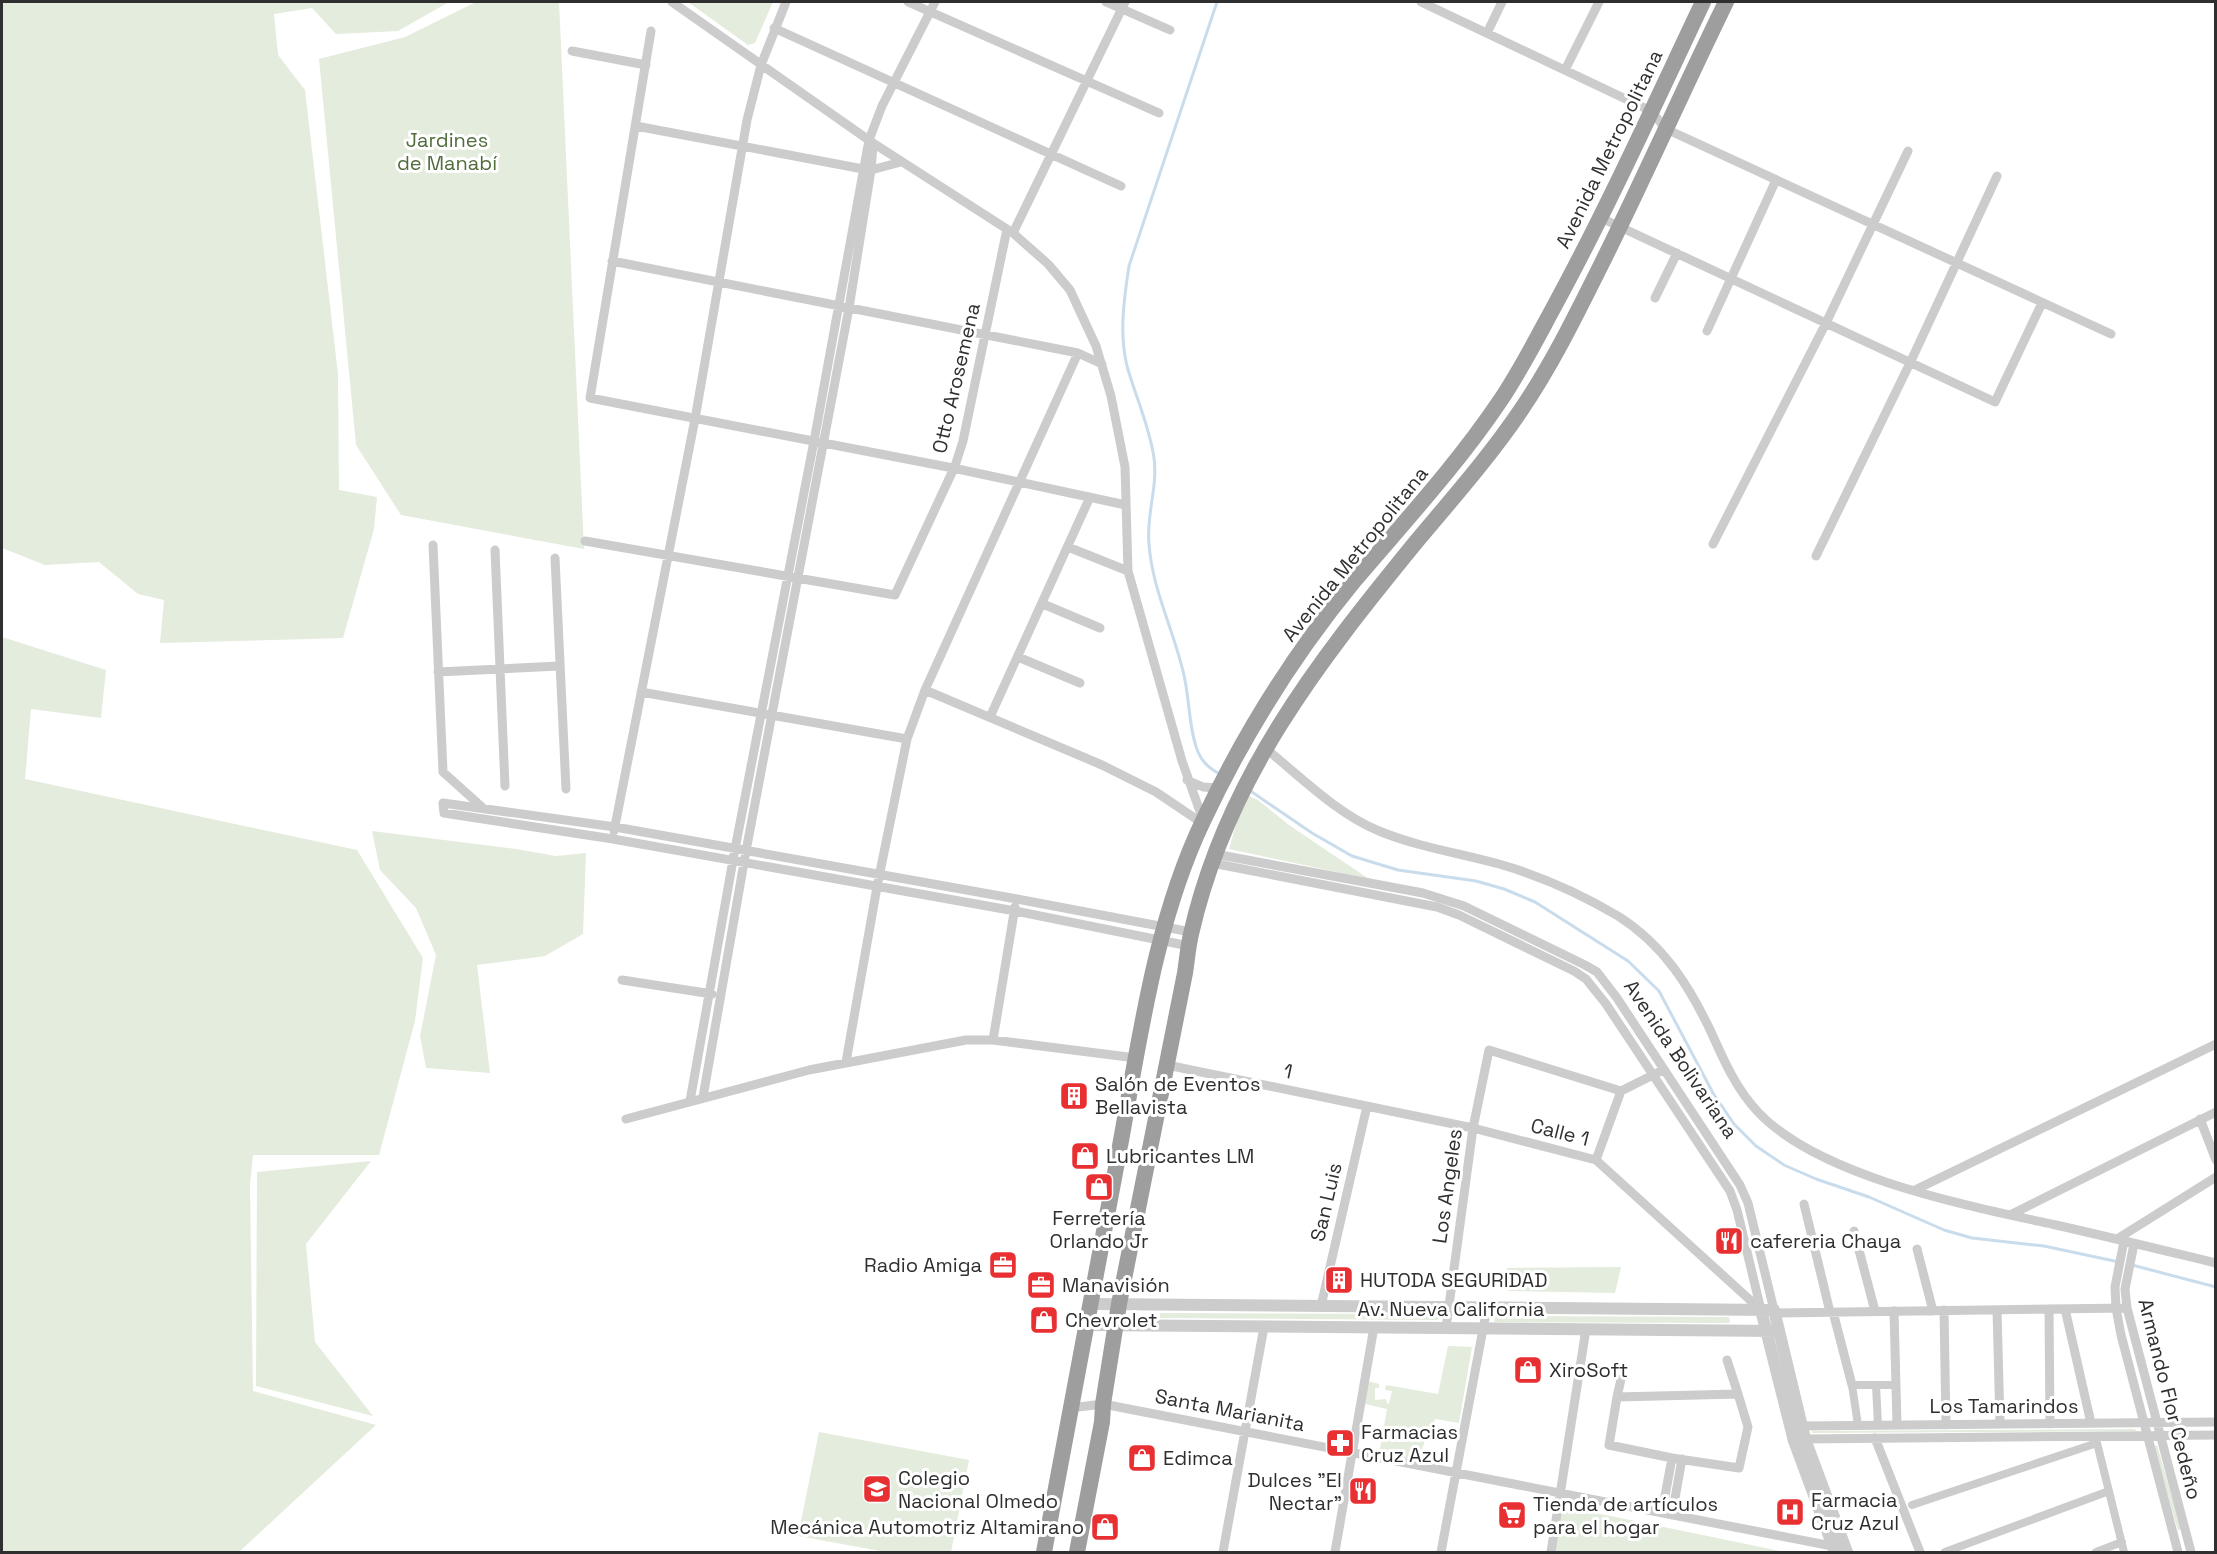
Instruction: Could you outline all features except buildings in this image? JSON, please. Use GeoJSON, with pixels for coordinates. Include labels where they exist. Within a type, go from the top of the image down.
{"type":"FeatureCollection","features":[{"type":"Feature","properties":{"kind":"highway","name":"Avenida Metropolitana"},"geometry":{"type":"LineString","coordinates":[[1044,1552],[1136,1058],[1164,933],[1176,892],[1202,822],[1234,758],[1270,698],[1353,583],[1451,468],[1501,399],[1601,218],[1703,2]]}},
{"type":"Feature","properties":{"kind":"highway"},"geometry":{"type":"LineString","coordinates":[[1077,1552],[1102,1422],[1119,1305],[1190,939],[1214,859],[1240,795],[1288,709],[1356,617],[1521,409],[1554,355],[1620,227],[1724,6]]}},
{"type":"Feature","properties":{"kind":"highway"},"geometry":{"type":"LineString","coordinates":[[1427,496],[1443,509]]}},
{"type":"Feature","properties":{"kind":"street"},"geometry":{"type":"LineString","coordinates":[[672,2],[871,142],[1010,231],[1048,264],[1070,290],[1102,364],[1121,440],[1125,467],[1128,571],[1187,780],[1202,822]]}},
{"type":"Feature","properties":{"kind":"street"},"geometry":{"type":"LineString","coordinates":[[613,839],[754,90],[774,28],[786,2]]}},
{"type":"Feature","properties":{"kind":"street"},"geometry":{"type":"LineString","coordinates":[[908,2],[1159,113]]}},
{"type":"Feature","properties":{"kind":"street"},"geometry":{"type":"LineString","coordinates":[[703,1097],[746,851],[824,443],[871,142],[876,119],[935,2]]}},
{"type":"Feature","properties":{"kind":"street"},"geometry":{"type":"LineString","coordinates":[[1106,2],[1123,5],[1170,30]]}},
{"type":"Feature","properties":{"kind":"street"},"geometry":{"type":"LineString","coordinates":[[1421,2],[1651,111],[1666,129],[2111,334]]}},
{"type":"Feature","properties":{"kind":"street"},"geometry":{"type":"LineString","coordinates":[[1487,33],[1502,2]]}},
{"type":"Feature","properties":{"kind":"street"},"geometry":{"type":"LineString","coordinates":[[1565,70],[1599,2]]}},
{"type":"Feature","properties":{"kind":"street"},"geometry":{"type":"LineString","coordinates":[[1703,2],[1724,6]]}},
{"type":"Feature","properties":{"kind":"street","name":"Otto Arosemena"},"geometry":{"type":"LineString","coordinates":[[798,578],[895,596],[963,441],[985,334],[1010,231],[1123,5]]}},
{"type":"Feature","properties":{"kind":"street"},"geometry":{"type":"LineString","coordinates":[[774,28],[1121,186]]}},
{"type":"Feature","properties":{"kind":"street"},"geometry":{"type":"LineString","coordinates":[[651,31],[590,398],[1126,504]]}},
{"type":"Feature","properties":{"kind":"street"},"geometry":{"type":"LineString","coordinates":[[572,51],[646,66]]}},
{"type":"Feature","properties":{"kind":"street"},"geometry":{"type":"LineString","coordinates":[[636,126],[867,169],[901,162]]}},
{"type":"Feature","properties":{"kind":"street"},"geometry":{"type":"LineString","coordinates":[[1713,544],[1826,323],[1908,151]]}},
{"type":"Feature","properties":{"kind":"street"},"geometry":{"type":"LineString","coordinates":[[1816,556],[1910,363],[1997,176]]}},
{"type":"Feature","properties":{"kind":"street"},"geometry":{"type":"LineString","coordinates":[[1707,331],[1776,180]]}},
{"type":"Feature","properties":{"kind":"street"},"geometry":{"type":"LineString","coordinates":[[1601,218],[1995,402],[2042,303]]}},
{"type":"Feature","properties":{"kind":"street"},"geometry":{"type":"LineString","coordinates":[[1656,298],[1677,253]]}},
{"type":"Feature","properties":{"kind":"street"},"geometry":{"type":"LineString","coordinates":[[612,261],[1078,352],[1102,364]]}},
{"type":"Feature","properties":{"kind":"street"},"geometry":{"type":"LineString","coordinates":[[690,1101],[735,849],[814,441],[844,306]]}},
{"type":"Feature","properties":{"kind":"street"},"geometry":{"type":"LineString","coordinates":[[846,1062],[877,887],[907,739],[925,690],[1078,352]]}},
{"type":"Feature","properties":{"kind":"street"},"geometry":{"type":"LineString","coordinates":[[990,717],[1090,497]]}},
{"type":"Feature","properties":{"kind":"street"},"geometry":{"type":"LineString","coordinates":[[585,541],[798,578]]}},
{"type":"Feature","properties":{"kind":"street"},"geometry":{"type":"LineString","coordinates":[[433,545],[443,772],[482,807]]}},
{"type":"Feature","properties":{"kind":"street"},"geometry":{"type":"LineString","coordinates":[[1068,547],[1128,571]]}},
{"type":"Feature","properties":{"kind":"street"},"geometry":{"type":"LineString","coordinates":[[495,550],[505,786]]}},
{"type":"Feature","properties":{"kind":"street"},"geometry":{"type":"LineString","coordinates":[[555,558],[566,789]]}},
{"type":"Feature","properties":{"kind":"street"},"geometry":{"type":"LineString","coordinates":[[1042,604],[1100,628]]}},
{"type":"Feature","properties":{"kind":"street"},"geometry":{"type":"LineString","coordinates":[[1017,657],[1080,683]]}},
{"type":"Feature","properties":{"kind":"street"},"geometry":{"type":"LineString","coordinates":[[438,672],[559,666]]}},
{"type":"Feature","properties":{"kind":"street"},"geometry":{"type":"LineString","coordinates":[[925,690],[1126,777],[1169,800],[1202,822]]}},
{"type":"Feature","properties":{"kind":"street"},"geometry":{"type":"LineString","coordinates":[[641,692],[907,739]]}},
{"type":"Feature","properties":{"kind":"street"},"geometry":{"type":"LineString","coordinates":[[1265,748],[1340,808],[1377,830],[1401,839],[1522,872],[1578,894],[1621,918],[1653,943],[1682,977],[1751,1105],[1766,1120],[1789,1137],[1829,1159],[1915,1190],[2010,1215],[2216,1263]]}},
{"type":"Feature","properties":{"kind":"street"},"geometry":{"type":"LineString","coordinates":[[1187,780],[1203,787],[1220,786]]}},
{"type":"Feature","properties":{"kind":"street"},"geometry":{"type":"LineString","coordinates":[[1164,933],[1015,911],[613,839],[444,813],[443,803],[615,827],[881,874],[1017,899],[1190,939]]}},
{"type":"Feature","properties":{"kind":"street","name":"Avenida Bolivariana"},"geometry":{"type":"LineString","coordinates":[[1214,859],[1423,893],[1455,902],[1597,972],[1665,1069],[1745,1193],[1773,1331],[1798,1433],[1840,1550]]}},
{"type":"Feature","properties":{"kind":"street","name":"Avenida Bolivariana"},"geometry":{"type":"LineString","coordinates":[[1214,859],[1418,902],[1459,915],[1586,979],[1606,1004],[1725,1182],[1734,1200],[1770,1311]]}},
{"type":"Feature","properties":{"kind":"street"},"geometry":{"type":"LineString","coordinates":[[993,1040],[1017,899]]}},
{"type":"Feature","properties":{"kind":"street"},"geometry":{"type":"LineString","coordinates":[[622,980],[721,995]]}},
{"type":"Feature","properties":{"kind":"street"},"geometry":{"type":"LineString","coordinates":[[626,1119],[703,1097],[846,1062],[947,1042],[993,1040],[1136,1058]]}},
{"type":"Feature","properties":{"kind":"street"},"geometry":{"type":"LineString","coordinates":[[1915,1190],[2216,1044]]}},
{"type":"Feature","properties":{"kind":"street","name":"Los Angeles"},"geometry":{"type":"LineString","coordinates":[[1446,1328],[1473,1128],[1489,1050],[1621,1092]]}},
{"type":"Feature","properties":{"kind":"street","name":"1"},"geometry":{"type":"LineString","coordinates":[[1167,1065],[1367,1106]]}},
{"type":"Feature","properties":{"kind":"street"},"geometry":{"type":"LineString","coordinates":[[1596,1160],[1621,1092],[1665,1069]]}},
{"type":"Feature","properties":{"kind":"street","name":"Calle 1"},"geometry":{"type":"LineString","coordinates":[[1367,1106],[1473,1128],[1596,1160],[1770,1311]]}},
{"type":"Feature","properties":{"kind":"street","name":"San Luis"},"geometry":{"type":"LineString","coordinates":[[1321,1306],[1367,1106]]}},
{"type":"Feature","properties":{"kind":"street"},"geometry":{"type":"LineString","coordinates":[[2010,1215],[2216,1112]]}},
{"type":"Feature","properties":{"kind":"street"},"geometry":{"type":"LineString","coordinates":[[2200,1119],[2216,1160]]}},
{"type":"Feature","properties":{"kind":"street"},"geometry":{"type":"LineString","coordinates":[[2120,1240],[2216,1177]]}},
{"type":"Feature","properties":{"kind":"street"},"geometry":{"type":"LineString","coordinates":[[1804,1204],[1852,1385],[1858,1425]]}},
{"type":"Feature","properties":{"kind":"street"},"geometry":{"type":"LineString","coordinates":[[1854,1231],[1875,1311]]}},
{"type":"Feature","properties":{"kind":"street"},"geometry":{"type":"LineString","coordinates":[[2120,1240],[2120,1288]]}},
{"type":"Feature","properties":{"kind":"street"},"geometry":{"type":"LineString","coordinates":[[2120,1288],[2134,1244]]}},
{"type":"Feature","properties":{"kind":"street"},"geometry":{"type":"LineString","coordinates":[[1917,1249],[1933,1311]]}},
{"type":"Feature","properties":{"kind":"street","name":"Armando Flor Cedeño"},"geometry":{"type":"LineString","coordinates":[[2120,1288],[2191,1552]]}},
{"type":"Feature","properties":{"kind":"street","name":"Armando Flor Cedeño"},"geometry":{"type":"LineString","coordinates":[[2120,1288],[2116,1308],[2178,1552]]}},
{"type":"Feature","properties":{"kind":"street","name":"Av. Nueva California"},"geometry":{"type":"LineString","coordinates":[[1090,1304],[1770,1311]]}},
{"type":"Feature","properties":{"kind":"street"},"geometry":{"type":"LineString","coordinates":[[1441,1552],[1487,1308]]}},
{"type":"Feature","properties":{"kind":"street"},"geometry":{"type":"LineString","coordinates":[[1770,1311],[2127,1308]]}},
{"type":"Feature","properties":{"kind":"street"},"geometry":{"type":"LineString","coordinates":[[2049,1309],[2050,1424]]}},
{"type":"Feature","properties":{"kind":"street"},"geometry":{"type":"LineString","coordinates":[[2065,1309],[2091,1423]]}},
{"type":"Feature","properties":{"kind":"street"},"geometry":{"type":"LineString","coordinates":[[1944,1310],[1946,1425]]}},
{"type":"Feature","properties":{"kind":"street"},"geometry":{"type":"LineString","coordinates":[[1997,1310],[2000,1424]]}},
{"type":"Feature","properties":{"kind":"street"},"geometry":{"type":"LineString","coordinates":[[1894,1311],[1897,1425]]}},
{"type":"Feature","properties":{"kind":"street","name":"Av. Nueva California"},"geometry":{"type":"LineString","coordinates":[[1086,1325],[1773,1331]]}},
{"type":"Feature","properties":{"kind":"street"},"geometry":{"type":"LineString","coordinates":[[1223,1552],[1264,1327]]}},
{"type":"Feature","properties":{"kind":"street"},"geometry":{"type":"LineString","coordinates":[[1335,1552],[1374,1328]]}},
{"type":"Feature","properties":{"kind":"street"},"geometry":{"type":"LineString","coordinates":[[1551,1552],[1586,1329]]}},
{"type":"Feature","properties":{"kind":"street"},"geometry":{"type":"LineString","coordinates":[[1621,1379],[1609,1445],[1677,1459],[1739,1468],[1748,1427],[1727,1360]]}},
{"type":"Feature","properties":{"kind":"street"},"geometry":{"type":"LineString","coordinates":[[1852,1385],[1896,1385]]}},
{"type":"Feature","properties":{"kind":"street"},"geometry":{"type":"LineString","coordinates":[[1876,1385],[1878,1425]]}},
{"type":"Feature","properties":{"kind":"street"},"geometry":{"type":"LineString","coordinates":[[1617,1397],[1738,1394]]}},
{"type":"Feature","properties":{"kind":"street","name":"Santa Marianita"},"geometry":{"type":"LineString","coordinates":[[1071,1408],[1103,1404],[1662,1512],[1840,1550]]}},
{"type":"Feature","properties":{"kind":"street","name":"Los Tamarindos"},"geometry":{"type":"LineString","coordinates":[[1798,1433],[1858,1425],[2216,1422]]}},
{"type":"Feature","properties":{"kind":"street","name":"Los Tamarindos"},"geometry":{"type":"LineString","coordinates":[[1798,1433],[1875,1438],[2216,1435]]}},
{"type":"Feature","properties":{"kind":"street"},"geometry":{"type":"LineString","coordinates":[[1875,1438],[1920,1552]]}},
{"type":"Feature","properties":{"kind":"street"},"geometry":{"type":"LineString","coordinates":[[1912,1505],[2097,1443],[2124,1552]]}},
{"type":"Feature","properties":{"kind":"street"},"geometry":{"type":"LineString","coordinates":[[1662,1512],[1677,1459]]}},
{"type":"Feature","properties":{"kind":"street"},"geometry":{"type":"LineString","coordinates":[[1672,1515],[1677,1459]]}},
{"type":"Feature","properties":{"kind":"street"},"geometry":{"type":"LineString","coordinates":[[1946,1552],[2109,1491]]}},
{"type":"Feature","properties":{"kind":"street"},"geometry":{"type":"LineString","coordinates":[[2096,1552],[2122,1542]]}},
{"type":"Feature","properties":{"kind":"green space"},"geometry":{"type":"Polygon","coordinates":[[[2,2],[449,2],[398,31],[336,34],[312,8],[274,14],[278,55],[305,90],[338,374],[339,490],[377,497],[374,529],[343,638],[160,643],[164,600],[138,594],[99,562],[45,565],[2,548],[2,2]]]}},
{"type":"Feature","properties":{"kind":"green space","name":"Jardines de Manabí"},"geometry":{"type":"Polygon","coordinates":[[[476,2],[559,2],[584,549],[401,515],[356,445],[319,59],[405,37],[476,2]]]}},
{"type":"Feature","properties":{"kind":"green space"},"geometry":{"type":"Polygon","coordinates":[[[688,2],[773,2],[755,43],[748,45],[688,2]]]}},
{"type":"Feature","properties":{"kind":"green space"},"geometry":{"type":"Polygon","coordinates":[[[2,637],[106,670],[101,718],[31,709],[25,779],[357,850],[423,958],[415,1021],[379,1155],[253,1155],[250,1185],[253,1391],[376,1425],[239,1552],[2,1552],[2,637]]]}},
{"type":"Feature","properties":{"kind":"green space"},"geometry":{"type":"Polygon","coordinates":[[[1249,796],[1258,800],[1289,825],[1369,879],[1229,849],[1238,817],[1249,796]]]}},
{"type":"Feature","properties":{"kind":"green space"},"geometry":{"type":"Polygon","coordinates":[[[372,831],[556,856],[586,853],[583,934],[545,956],[477,965],[490,1073],[426,1068],[420,1036],[436,955],[416,908],[380,870],[372,831]]]}},
{"type":"Feature","properties":{"kind":"green space"},"geometry":{"type":"Polygon","coordinates":[[[371,1161],[306,1244],[315,1342],[373,1416],[256,1386],[257,1172],[371,1161]]]}},
{"type":"Feature","properties":{"kind":"green space"},"geometry":{"type":"Polygon","coordinates":[[[1621,1267],[1615,1293],[1508,1291],[1507,1268],[1621,1267]]]}},
{"type":"Feature","properties":{"kind":"green space"},"geometry":{"type":"Polygon","coordinates":[[[1160,1313],[1437,1314],[1439,1318],[1438,1320],[1160,1318],[1160,1313]]]}},
{"type":"Feature","properties":{"kind":"green space"},"geometry":{"type":"Polygon","coordinates":[[[1495,1316],[1729,1317],[1730,1321],[1729,1323],[1494,1322],[1495,1316]]]}},
{"type":"Feature","properties":{"kind":"green space"},"geometry":{"type":"Polygon","coordinates":[[[1448,1346],[1472,1347],[1459,1423],[1435,1419],[1432,1432],[1428,1433],[1421,1452],[1427,1454],[1425,1464],[1379,1454],[1387,1409],[1365,1404],[1368,1381],[1379,1384],[1379,1388],[1375,1388],[1375,1400],[1386,1399],[1387,1404],[1392,1391],[1385,1390],[1386,1385],[1438,1394],[1448,1346]]]}},
{"type":"Feature","properties":{"kind":"green space"},"geometry":{"type":"Polygon","coordinates":[[[2135,1429],[2136,1431],[1812,1433],[1812,1431],[2135,1429]]]}},
{"type":"Feature","properties":{"kind":"green space"},"geometry":{"type":"Polygon","coordinates":[[[819,1432],[969,1460],[951,1552],[886,1552],[798,1536],[819,1432]]]}},
{"type":"Feature","properties":{"kind":"green space"},"geometry":{"type":"Polygon","coordinates":[[[2157,1445],[2181,1528],[2178,1531],[2154,1447],[2157,1445]]]}},
{"type":"Feature","properties":{"kind":"green space"},"geometry":{"type":"Polygon","coordinates":[[[1562,1506],[1785,1552],[1555,1552],[1562,1506]]]}},
{"type":"Feature","properties":{"kind":"waterway"},"geometry":{"type":"LineString","coordinates":[[1217,2],[1129,266],[1124,303],[1123,341],[1127,366],[1146,423],[1154,458],[1155,469],[1149,522],[1149,544],[1154,576],[1183,671],[1195,742],[1204,762],[1220,774]]}},
{"type":"Feature","properties":{"kind":"waterway"},"geometry":{"type":"LineString","coordinates":[[1249,790],[1312,833],[1352,856],[1398,870],[1476,881],[1504,889],[1535,902],[1628,961],[1659,991],[1713,1093],[1734,1124],[1756,1146],[1784,1165],[1816,1179],[1869,1197],[1944,1230],[1972,1238],[2044,1246],[2119,1262]]}},
{"type":"Feature","properties":{"kind":"waterway"},"geometry":{"type":"LineString","coordinates":[[2132,1265],[2216,1287]]}},
{"type":"Feature","properties":{"kind":"place","name":"Salón de Eventos Bellavista"},"geometry":{"type":"Point","coordinates":[1074,1096]}},
{"type":"Feature","properties":{"kind":"place","name":"Lubricantes LM"},"geometry":{"type":"Point","coordinates":[1085,1156]}},
{"type":"Feature","properties":{"kind":"place","name":"Ferretería Orlando Jr"},"geometry":{"type":"Point","coordinates":[1099,1187]}},
{"type":"Feature","properties":{"kind":"place","name":"cafereria Chaya"},"geometry":{"type":"Point","coordinates":[1729,1241]}},
{"type":"Feature","properties":{"kind":"place","name":"Radio Amiga"},"geometry":{"type":"Point","coordinates":[1003,1265]}},
{"type":"Feature","properties":{"kind":"place","name":"HUTODA SEGURIDAD"},"geometry":{"type":"Point","coordinates":[1339,1280]}},
{"type":"Feature","properties":{"kind":"place","name":"Manavisión"},"geometry":{"type":"Point","coordinates":[1041,1285]}},
{"type":"Feature","properties":{"kind":"place","name":"Chevrolet"},"geometry":{"type":"Point","coordinates":[1044,1320]}},
{"type":"Feature","properties":{"kind":"place","name":"XiroSoft"},"geometry":{"type":"Point","coordinates":[1528,1370]}},
{"type":"Feature","properties":{"kind":"place","name":"Farmacias Cruz Azul"},"geometry":{"type":"Point","coordinates":[1340,1443]}},
{"type":"Feature","properties":{"kind":"place","name":"Edimca"},"geometry":{"type":"Point","coordinates":[1142,1458]}},
{"type":"Feature","properties":{"kind":"place","name":"Colegio Nacional Olmedo"},"geometry":{"type":"Point","coordinates":[877,1489]}},
{"type":"Feature","properties":{"kind":"place","name":"Dulces \"El Nectar\""},"geometry":{"type":"Point","coordinates":[1363,1491]}},
{"type":"Feature","properties":{"kind":"place","name":"Farmacia Cruz Azul"},"geometry":{"type":"Point","coordinates":[1790,1512]}},
{"type":"Feature","properties":{"kind":"place","name":"Tienda de artículos para el hogar"},"geometry":{"type":"Point","coordinates":[1512,1515]}},
{"type":"Feature","properties":{"kind":"place","name":"Mecánica Automotriz Altamirano"},"geometry":{"type":"Point","coordinates":[1105,1527]}}]}
